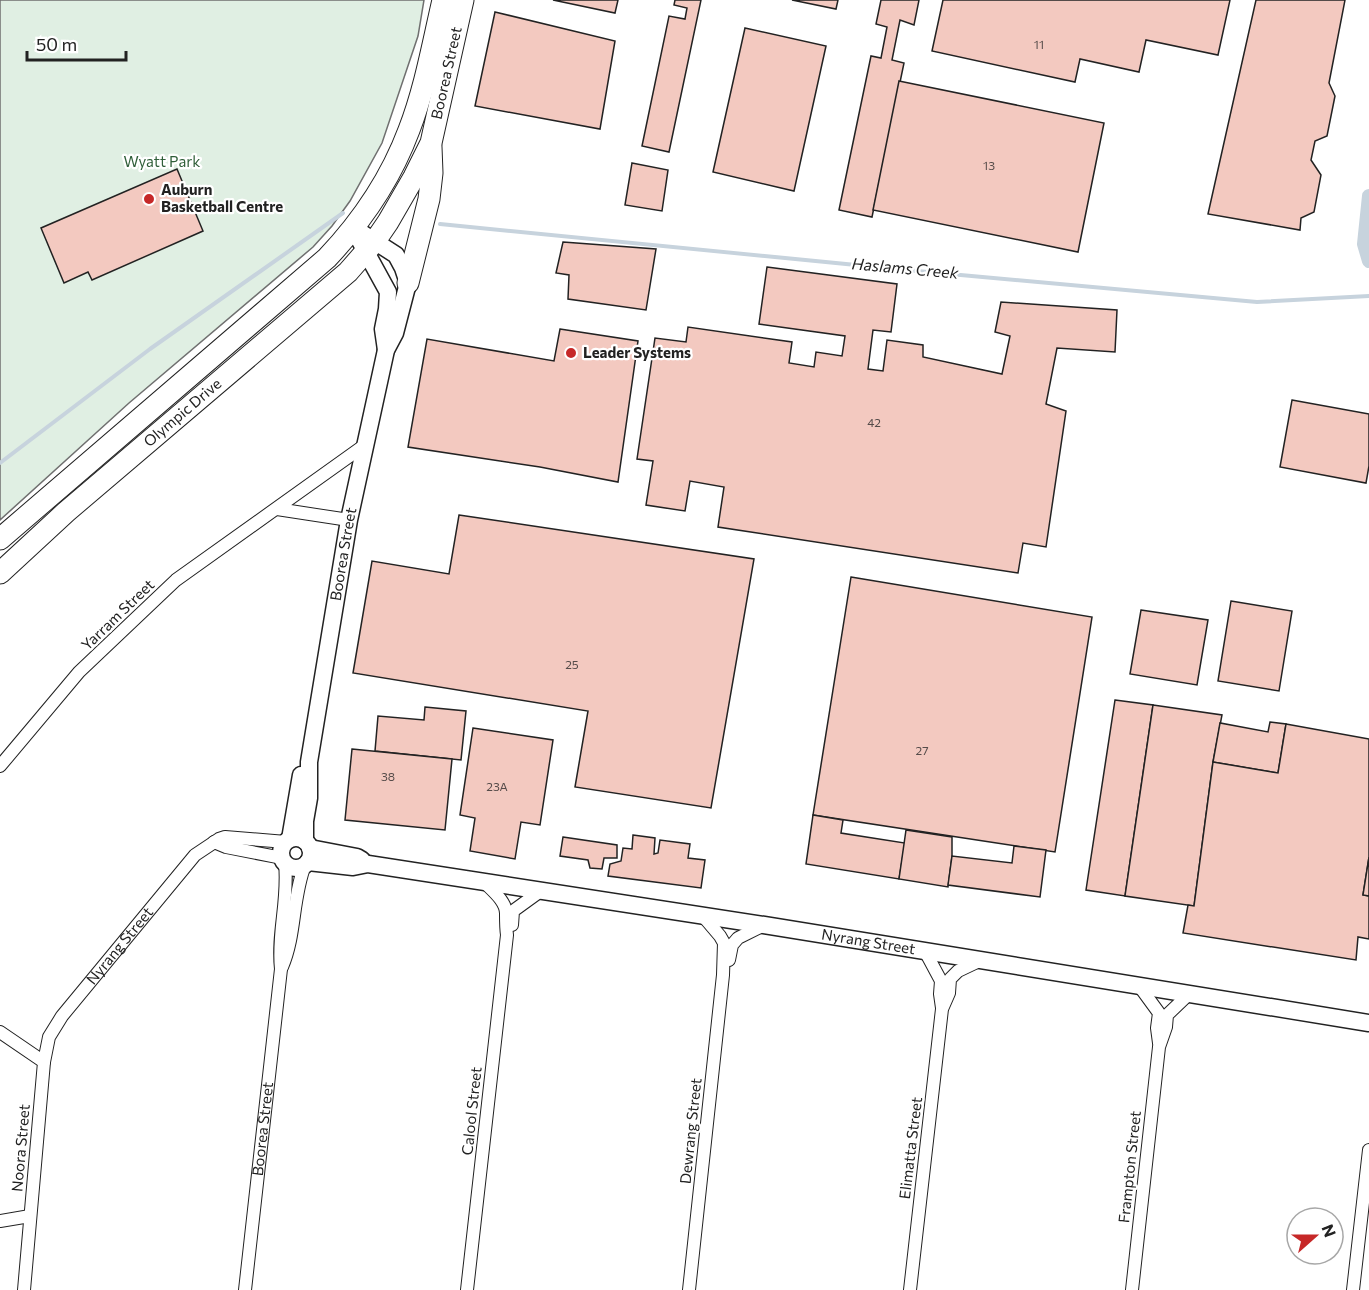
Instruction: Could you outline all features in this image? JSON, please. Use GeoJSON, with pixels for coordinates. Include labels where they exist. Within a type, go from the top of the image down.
{"type":"FeatureCollection","features":[{"type":"Feature","properties":{"kind":"highway","name":"Boorea Street"},"geometry":{"type":"LineString","coordinates":[[330,254],[354,228],[384,183],[409,130],[423,87],[442,0]]}},
{"type":"Feature","properties":{"kind":"highway","name":"Boorea Street"},"geometry":{"type":"LineString","coordinates":[[370,247],[414,177],[431,143],[463,0]]}},
{"type":"Feature","properties":{"kind":"highway"},"geometry":{"type":"LineString","coordinates":[[408,283],[429,200],[432,173],[431,143]]}},
{"type":"Feature","properties":{"kind":"highway","name":"Olympic Drive"},"geometry":{"type":"LineString","coordinates":[[0,573],[66,512],[348,272],[370,247]]}},
{"type":"Feature","properties":{"kind":"highway","name":"Olympic Drive"},"geometry":{"type":"LineString","coordinates":[[0,539],[330,254]]}},
{"type":"Feature","properties":{"kind":"street","name":"Boorea Street"},"geometry":{"type":"LineString","coordinates":[[354,228],[370,247],[387,292],[387,309],[383,329],[386,350]]}},
{"type":"Feature","properties":{"kind":"street","name":"Boorea Street"},"geometry":{"type":"LineString","coordinates":[[244,1290],[282,969],[280,952],[287,885],[309,798],[309,762],[349,520],[386,350],[395,333],[408,283],[404,268],[396,255],[370,247]]}},
{"type":"Feature","properties":{"kind":"street","name":"Yarram Street"},"geometry":{"type":"LineString","coordinates":[[0,766],[79,672],[176,580],[365,445]]}},
{"type":"Feature","properties":{"kind":"street"},"geometry":{"type":"LineString","coordinates":[[277,509],[349,520]]}},
{"type":"Feature","properties":{"kind":"street","name":"Nyrang Street"},"geometry":{"type":"LineString","coordinates":[[44,1062],[50,1037],[63,1016],[195,855],[214,842],[226,847],[357,857],[368,864],[764,925],[1363,1022]]}},
{"type":"Feature","properties":{"kind":"street","name":"Boorea Street"},"geometry":{"type":"LineString","coordinates":[[282,969],[289,950],[298,882],[296,852]]}},
{"type":"Feature","properties":{"kind":"street","name":"Calool Street"},"geometry":{"type":"LineString","coordinates":[[467,1290],[507,935],[505,924],[507,913],[501,900],[484,882]]}},
{"type":"Feature","properties":{"kind":"street","name":"Calool Street"},"geometry":{"type":"LineString","coordinates":[[507,935],[513,924],[513,911],[542,890]]}},
{"type":"Feature","properties":{"kind":"street","name":"Dewrang Street"},"geometry":{"type":"LineString","coordinates":[[689,1290],[723,975],[724,944],[703,916]]}},
{"type":"Feature","properties":{"kind":"street","name":"Dewrang Street"},"geometry":{"type":"LineString","coordinates":[[723,975],[731,956],[732,945],[738,938],[764,925]]}},
{"type":"Feature","properties":{"kind":"street","name":"Elimatta Street"},"geometry":{"type":"LineString","coordinates":[[910,1290],[942,1009],[941,981],[926,952]]}},
{"type":"Feature","properties":{"kind":"street","name":"Elimatta Street"},"geometry":{"type":"LineString","coordinates":[[942,1009],[949,993],[950,979],[979,961]]}},
{"type":"Feature","properties":{"kind":"street","name":"Frampton Street"},"geometry":{"type":"LineString","coordinates":[[1131,1290],[1159,1047],[1157,1028],[1159,1013],[1140,987]]}},
{"type":"Feature","properties":{"kind":"street","name":"Frampton Street"},"geometry":{"type":"LineString","coordinates":[[1159,1047],[1166,1027],[1167,1015],[1189,994]]}},
{"type":"Feature","properties":{"kind":"street"},"geometry":{"type":"LineString","coordinates":[[1363,1022],[1369,1035]]}},
{"type":"Feature","properties":{"kind":"street"},"geometry":{"type":"LineString","coordinates":[[0,1032],[44,1062]]}},
{"type":"Feature","properties":{"kind":"street","name":"Noora Street"},"geometry":{"type":"LineString","coordinates":[[24,1290],[44,1062]]}},
{"type":"Feature","properties":{"kind":"street"},"geometry":{"type":"LineString","coordinates":[[1353,1290],[1369,1150]]}},
{"type":"Feature","properties":{"kind":"street"},"geometry":{"type":"LineString","coordinates":[[0,1221],[30,1216]]}},
{"type":"Feature","properties":{"kind":"green space","name":"Wyatt Park"},"geometry":{"type":"Polygon","coordinates":[[[0,0],[424,0],[418,36],[382,143],[350,201],[332,226],[313,247],[129,403],[0,520],[0,0]]]}},
{"type":"Feature","properties":{"kind":"building"},"geometry":{"type":"Polygon","coordinates":[[[553,0],[618,0],[615,13],[553,0]]]}},
{"type":"Feature","properties":{"kind":"building"},"geometry":{"type":"Polygon","coordinates":[[[675,0],[701,0],[669,152],[642,146],[669,16],[685,19],[687,8],[674,5],[675,0]]]}},
{"type":"Feature","properties":{"kind":"building"},"geometry":{"type":"Polygon","coordinates":[[[792,0],[838,0],[836,9],[792,0]]]}},
{"type":"Feature","properties":{"kind":"building"},"geometry":{"type":"Polygon","coordinates":[[[881,0],[919,0],[914,25],[900,20],[892,60],[904,63],[872,217],[839,210],[871,56],[881,58],[887,27],[876,24],[881,0]]]}},
{"type":"Feature","properties":{"kind":"building"},"geometry":{"type":"Polygon","coordinates":[[[943,0],[1230,0],[1218,55],[1146,40],[1139,72],[1080,59],[1075,82],[932,51],[943,0]]]}},
{"type":"Feature","properties":{"kind":"building"},"geometry":{"type":"Polygon","coordinates":[[[1256,0],[1345,0],[1329,83],[1335,96],[1327,136],[1315,141],[1311,160],[1321,175],[1314,212],[1301,218],[1300,230],[1208,214],[1256,0]]]}},
{"type":"Feature","properties":{"kind":"building"},"geometry":{"type":"Polygon","coordinates":[[[495,12],[615,41],[600,129],[475,106],[495,12]]]}},
{"type":"Feature","properties":{"kind":"building"},"geometry":{"type":"Polygon","coordinates":[[[745,28],[826,46],[794,191],[713,172],[745,28]]]}},
{"type":"Feature","properties":{"kind":"building"},"geometry":{"type":"Polygon","coordinates":[[[899,81],[1104,123],[1078,252],[873,210],[899,81]]]}},
{"type":"Feature","properties":{"kind":"building"},"geometry":{"type":"Polygon","coordinates":[[[632,163],[668,170],[662,211],[625,205],[632,163]]]}},
{"type":"Feature","properties":{"kind":"building","name":"Auburn Basketball Centre"},"geometry":{"type":"Polygon","coordinates":[[[177,169],[203,231],[92,280],[88,272],[64,283],[41,228],[177,169]]]}},
{"type":"Feature","properties":{"kind":"building"},"geometry":{"type":"Polygon","coordinates":[[[563,242],[656,249],[646,310],[568,299],[569,275],[556,273],[563,242]]]}},
{"type":"Feature","properties":{"kind":"building"},"geometry":{"type":"Polygon","coordinates":[[[767,267],[897,284],[891,332],[873,330],[868,369],[883,371],[887,340],[923,345],[923,357],[1002,374],[1010,336],[995,332],[1001,302],[1117,310],[1115,352],[1057,348],[1046,404],[1066,411],[1046,547],[1023,543],[1018,573],[718,527],[724,487],[690,481],[685,511],[646,505],[653,461],[637,459],[655,338],[686,342],[688,327],[792,342],[789,363],[814,367],[816,352],[842,356],[845,336],[759,324],[767,267]]]}},
{"type":"Feature","properties":{"kind":"building"},"geometry":{"type":"Polygon","coordinates":[[[560,329],[638,341],[618,482],[540,467],[408,447],[427,339],[554,361],[560,329]]]}},
{"type":"Feature","properties":{"kind":"building"},"geometry":{"type":"Polygon","coordinates":[[[1292,400],[1369,414],[1369,466],[1366,483],[1280,467],[1292,400]]]}},
{"type":"Feature","properties":{"kind":"building"},"geometry":{"type":"Polygon","coordinates":[[[459,515],[754,559],[711,808],[575,787],[588,711],[353,673],[372,561],[449,574],[459,515]]]}},
{"type":"Feature","properties":{"kind":"building"},"geometry":{"type":"Polygon","coordinates":[[[851,577],[1092,617],[1055,852],[813,815],[851,577]]]}},
{"type":"Feature","properties":{"kind":"building"},"geometry":{"type":"Polygon","coordinates":[[[1231,601],[1292,611],[1279,691],[1218,681],[1231,601]]]}},
{"type":"Feature","properties":{"kind":"building"},"geometry":{"type":"Polygon","coordinates":[[[1141,610],[1208,620],[1197,685],[1130,674],[1141,610]]]}},
{"type":"Feature","properties":{"kind":"building"},"geometry":{"type":"Polygon","coordinates":[[[1115,700],[1153,705],[1125,896],[1086,890],[1115,700]]]}},
{"type":"Feature","properties":{"kind":"building"},"geometry":{"type":"Polygon","coordinates":[[[1153,705],[1222,715],[1213,762],[1194,906],[1125,896],[1153,705]]]}},
{"type":"Feature","properties":{"kind":"building"},"geometry":{"type":"Polygon","coordinates":[[[425,707],[466,711],[461,760],[375,751],[378,716],[424,720],[425,707]]]}},
{"type":"Feature","properties":{"kind":"building"},"geometry":{"type":"Polygon","coordinates":[[[1270,722],[1286,724],[1278,773],[1213,762],[1220,723],[1268,732],[1270,722]]]}},
{"type":"Feature","properties":{"kind":"building"},"geometry":{"type":"Polygon","coordinates":[[[1286,724],[1369,739],[1369,857],[1363,895],[1369,896],[1369,939],[1358,937],[1356,960],[1183,933],[1188,905],[1194,906],[1213,762],[1278,773],[1286,724]]]}},
{"type":"Feature","properties":{"kind":"building"},"geometry":{"type":"Polygon","coordinates":[[[473,728],[553,740],[540,825],[521,822],[515,859],[470,851],[475,818],[460,815],[473,728]]]}},
{"type":"Feature","properties":{"kind":"building"},"geometry":{"type":"Polygon","coordinates":[[[352,749],[452,759],[445,830],[345,820],[352,749]]]}},
{"type":"Feature","properties":{"kind":"building"},"geometry":{"type":"Polygon","coordinates":[[[813,815],[843,820],[841,833],[905,843],[899,879],[806,864],[813,815]]]}},
{"type":"Feature","properties":{"kind":"building"},"geometry":{"type":"Polygon","coordinates":[[[906,830],[952,837],[948,887],[899,879],[906,830]]]}},
{"type":"Feature","properties":{"kind":"building"},"geometry":{"type":"Polygon","coordinates":[[[633,835],[655,838],[654,854],[658,853],[660,840],[690,844],[688,858],[705,860],[701,888],[608,876],[610,864],[621,861],[623,848],[632,849],[633,835]]]}},
{"type":"Feature","properties":{"kind":"building"},"geometry":{"type":"Polygon","coordinates":[[[563,837],[617,845],[617,858],[604,858],[602,869],[590,868],[588,860],[560,856],[563,837]]]}},
{"type":"Feature","properties":{"kind":"building"},"geometry":{"type":"Polygon","coordinates":[[[1014,846],[1046,850],[1040,897],[948,885],[952,856],[1012,863],[1014,846]]]}},
{"type":"Feature","properties":{"kind":"building"},"geometry":{"type":"Polygon","coordinates":[[[1369,857],[1369,896],[1363,895],[1369,857]]]}},
{"type":"Feature","properties":{"kind":"waterway"},"geometry":{"type":"LineString","coordinates":[[1369,196],[1364,244],[1369,261]]}},
{"type":"Feature","properties":{"kind":"waterway"},"geometry":{"type":"LineString","coordinates":[[0,463],[150,349],[343,213]]}},
{"type":"Feature","properties":{"kind":"waterway","name":"Haslams Creek"},"geometry":{"type":"LineString","coordinates":[[440,224],[1257,302],[1369,296]]}},
{"type":"Feature","properties":{"kind":"place","name":"Auburn Basketball Centre"},"geometry":{"type":"Point","coordinates":[149,199]}},
{"type":"Feature","properties":{"kind":"place","name":"Leader Systems"},"geometry":{"type":"Point","coordinates":[571,353]}}]}
